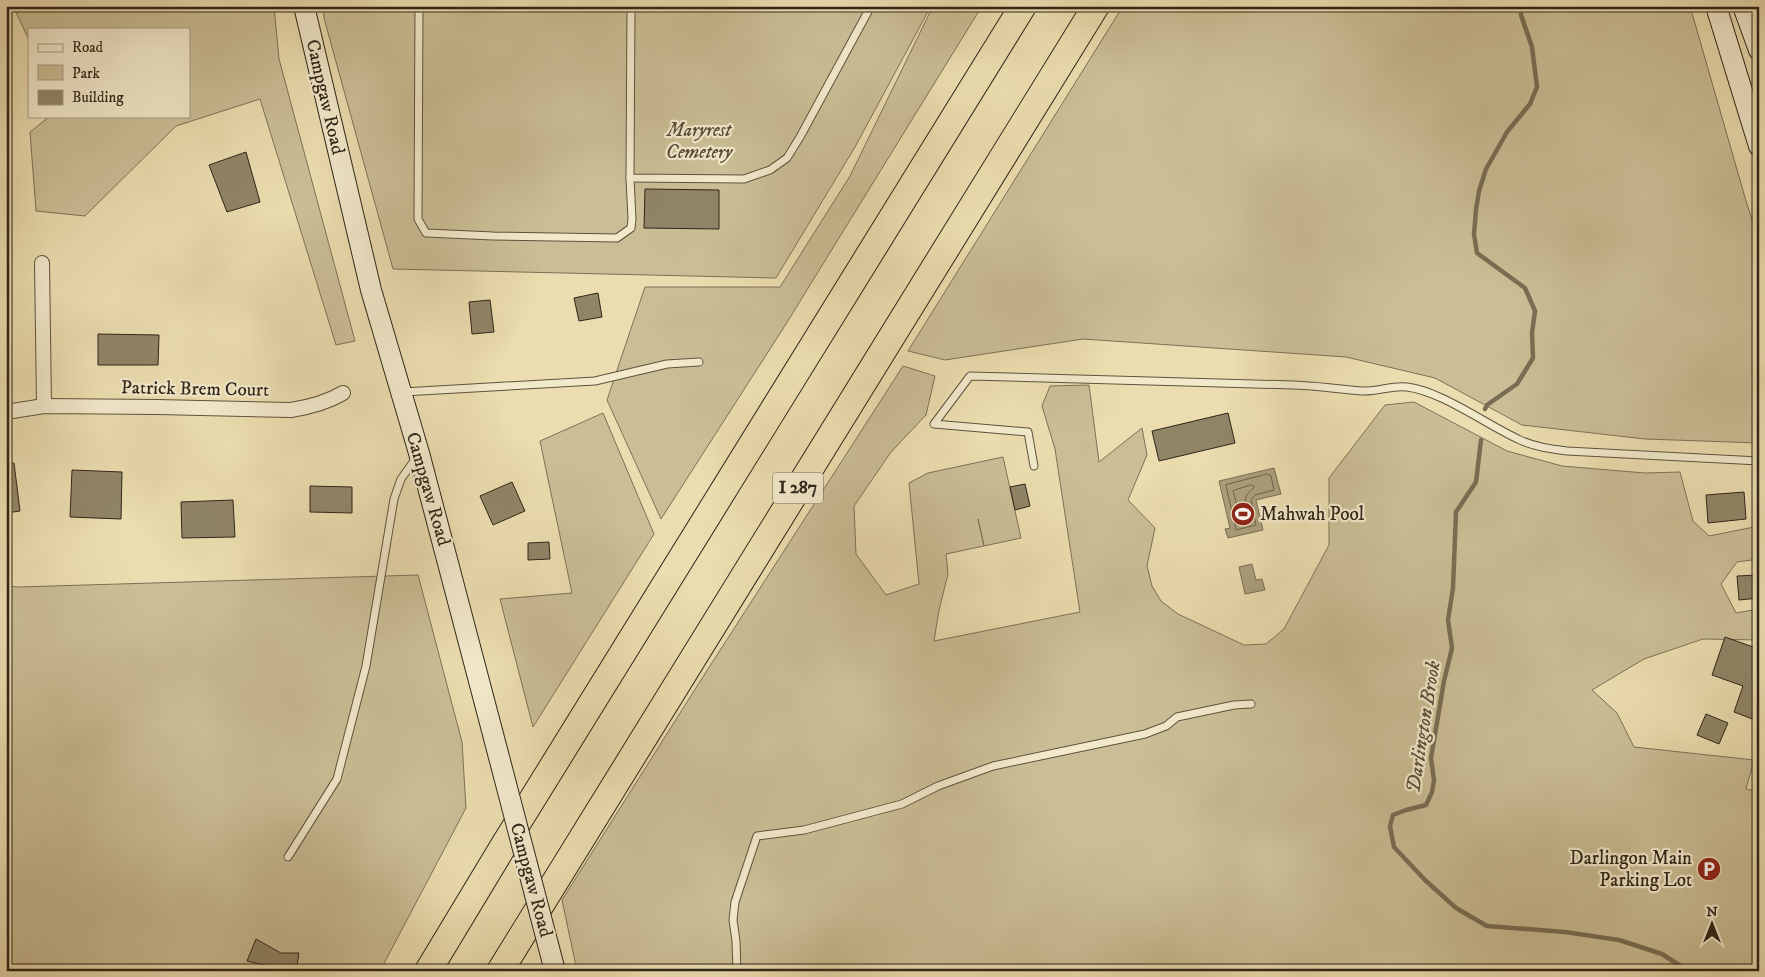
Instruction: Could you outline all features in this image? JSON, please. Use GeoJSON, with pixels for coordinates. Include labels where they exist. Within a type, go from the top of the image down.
{"type":"FeatureCollection","features":[{"type":"Feature","properties":{"kind":"highway"},"geometry":{"type":"LineString","coordinates":[[428,971],[1023,6]]}},
{"type":"Feature","properties":{"kind":"highway","name":"I 287"},"geometry":{"type":"LineString","coordinates":[[500,971],[1096,6]]}},
{"type":"Feature","properties":{"kind":"main road","name":"Campgaw Road"},"geometry":{"type":"LineString","coordinates":[[304,6],[371,290],[419,453],[555,971]]}},
{"type":"Feature","properties":{"kind":"main road"},"geometry":{"type":"LineString","coordinates":[[1716,6],[1759,146]]}},
{"type":"Feature","properties":{"kind":"main road"},"geometry":{"type":"LineString","coordinates":[[1743,6],[1759,50]]}},
{"type":"Feature","properties":{"kind":"street"},"geometry":{"type":"LineString","coordinates":[[42,263],[44,406]]}},
{"type":"Feature","properties":{"kind":"street","name":"Patrick Brem Court"},"geometry":{"type":"LineString","coordinates":[[6,412],[44,406],[291,410],[327,402],[342,393]]}},
{"type":"Feature","properties":{"kind":"lane"},"geometry":{"type":"LineString","coordinates":[[419,6],[418,219],[426,233],[617,238],[631,228],[632,219],[630,178],[631,6]]}},
{"type":"Feature","properties":{"kind":"lane"},"geometry":{"type":"LineString","coordinates":[[630,178],[744,179],[770,170],[787,158],[871,6]]}},
{"type":"Feature","properties":{"kind":"lane"},"geometry":{"type":"LineString","coordinates":[[400,392],[595,381],[667,364],[699,362]]}},
{"type":"Feature","properties":{"kind":"lane"},"geometry":{"type":"LineString","coordinates":[[1034,466],[1028,432],[934,424],[970,376],[1294,385],[1364,391],[1390,387],[1408,387],[1428,393],[1521,440],[1543,448],[1567,451],[1759,461]]}},
{"type":"Feature","properties":{"kind":"lane"},"geometry":{"type":"LineString","coordinates":[[288,857],[337,779],[366,666],[394,499],[401,480],[419,453]]}},
{"type":"Feature","properties":{"kind":"lane"},"geometry":{"type":"LineString","coordinates":[[736,971],[736,941],[733,920],[735,902],[757,836],[804,830],[902,804],[938,786],[993,766],[1145,734],[1166,726],[1178,716],[1234,705],[1251,704]]}},
{"type":"Feature","properties":{"kind":"green space"},"geometry":{"type":"Polygon","coordinates":[[[13,6],[274,6],[279,59],[355,341],[336,345],[260,99],[176,126],[85,216],[36,211],[30,132],[48,118],[190,118],[190,28],[28,28],[28,38],[13,6]]]}},
{"type":"Feature","properties":{"kind":"green space","name":"Maryrest Cemetery"},"geometry":{"type":"Polygon","coordinates":[[[323,6],[931,6],[855,147],[776,278],[393,269],[324,18],[323,6]]]}},
{"type":"Feature","properties":{"kind":"green space"},"geometry":{"type":"Polygon","coordinates":[[[933,6],[982,6],[786,324],[661,519],[607,400],[645,287],[780,287],[850,176],[933,6]]]}},
{"type":"Feature","properties":{"kind":"green space"},"geometry":{"type":"Polygon","coordinates":[[[1123,6],[1690,6],[1759,241],[1759,443],[1645,439],[1522,425],[1435,378],[1346,357],[1083,339],[945,360],[908,351],[1123,6]]]}},
{"type":"Feature","properties":{"kind":"green space"},"geometry":{"type":"Polygon","coordinates":[[[903,366],[935,376],[926,415],[891,452],[854,506],[856,554],[886,595],[919,584],[909,483],[928,473],[1003,457],[1021,538],[946,554],[948,574],[934,641],[1080,612],[1055,449],[1042,406],[1050,386],[1089,385],[1099,462],[1142,428],[1147,455],[1128,500],[1155,528],[1147,566],[1152,586],[1161,601],[1178,614],[1244,645],[1266,644],[1284,629],[1329,545],[1329,478],[1385,405],[1414,402],[1507,451],[1562,466],[1645,473],[1680,472],[1693,521],[1709,536],[1759,526],[1759,559],[1737,562],[1721,584],[1736,613],[1759,609],[1759,640],[1703,639],[1644,659],[1592,690],[1617,713],[1634,747],[1754,760],[1746,789],[1755,791],[1759,783],[1759,971],[577,971],[562,900],[903,366]]]}},
{"type":"Feature","properties":{"kind":"green space"},"geometry":{"type":"Polygon","coordinates":[[[603,413],[654,534],[533,727],[500,599],[572,593],[540,441],[603,413]]]}},
{"type":"Feature","properties":{"kind":"green space"},"geometry":{"type":"Polygon","coordinates":[[[418,575],[462,742],[466,808],[380,971],[6,971],[6,586],[418,575]]]}},
{"type":"Feature","properties":{"kind":"water","name":"Mahwah Pool"},"geometry":{"type":"Polygon","coordinates":[[[1274,468],[1281,494],[1256,500],[1263,530],[1228,538],[1225,529],[1230,528],[1219,481],[1274,468]]]}},
{"type":"Feature","properties":{"kind":"water"},"geometry":{"type":"Polygon","coordinates":[[[1252,564],[1256,580],[1262,579],[1265,590],[1245,594],[1239,567],[1252,564]]]}},
{"type":"Feature","properties":{"kind":"building"},"geometry":{"type":"Polygon","coordinates":[[[246,152],[260,202],[227,212],[209,165],[246,152]]]}},
{"type":"Feature","properties":{"kind":"building"},"geometry":{"type":"Polygon","coordinates":[[[645,189],[719,190],[719,229],[644,228],[645,189]]]}},
{"type":"Feature","properties":{"kind":"building"},"geometry":{"type":"Polygon","coordinates":[[[598,293],[602,317],[579,321],[574,298],[598,293]]]}},
{"type":"Feature","properties":{"kind":"building"},"geometry":{"type":"Polygon","coordinates":[[[490,300],[494,332],[472,334],[469,302],[490,300]]]}},
{"type":"Feature","properties":{"kind":"building"},"geometry":{"type":"Polygon","coordinates":[[[98,334],[159,335],[158,365],[98,365],[98,334]]]}},
{"type":"Feature","properties":{"kind":"building"},"geometry":{"type":"Polygon","coordinates":[[[1228,413],[1235,443],[1159,461],[1152,431],[1228,413]]]}},
{"type":"Feature","properties":{"kind":"building"},"geometry":{"type":"Polygon","coordinates":[[[14,463],[20,511],[6,513],[6,464],[14,463]]]}},
{"type":"Feature","properties":{"kind":"building"},"geometry":{"type":"Polygon","coordinates":[[[72,470],[122,472],[121,519],[70,517],[72,470]]]}},
{"type":"Feature","properties":{"kind":"building"},"geometry":{"type":"Polygon","coordinates":[[[512,482],[525,511],[493,525],[480,496],[512,482]]]}},
{"type":"Feature","properties":{"kind":"building"},"geometry":{"type":"Polygon","coordinates":[[[1025,484],[1030,506],[1015,510],[1010,487],[1025,484]]]}},
{"type":"Feature","properties":{"kind":"building"},"geometry":{"type":"Polygon","coordinates":[[[310,486],[352,487],[352,513],[310,512],[310,486]]]}},
{"type":"Feature","properties":{"kind":"building"},"geometry":{"type":"Polygon","coordinates":[[[1744,492],[1746,519],[1708,523],[1706,495],[1744,492]]]}},
{"type":"Feature","properties":{"kind":"building"},"geometry":{"type":"Polygon","coordinates":[[[233,500],[235,537],[182,538],[181,502],[233,500]]]}},
{"type":"Feature","properties":{"kind":"building"},"geometry":{"type":"Polygon","coordinates":[[[549,542],[550,559],[528,560],[528,543],[549,542]]]}},
{"type":"Feature","properties":{"kind":"building"},"geometry":{"type":"Polygon","coordinates":[[[1759,575],[1759,598],[1739,600],[1737,576],[1759,575]]]}},
{"type":"Feature","properties":{"kind":"building"},"geometry":{"type":"Polygon","coordinates":[[[1725,637],[1759,649],[1759,710],[1755,720],[1734,712],[1743,686],[1712,675],[1725,637]]]}},
{"type":"Feature","properties":{"kind":"building"},"geometry":{"type":"Polygon","coordinates":[[[1706,714],[1728,723],[1719,744],[1697,735],[1706,714]]]}},
{"type":"Feature","properties":{"kind":"building"},"geometry":{"type":"Polygon","coordinates":[[[256,939],[281,953],[299,953],[296,971],[247,961],[256,939]]]}},
{"type":"Feature","properties":{"kind":"waterway","name":"Darlington Brook"},"geometry":{"type":"LineString","coordinates":[[1485,409],[1487,405],[1517,384],[1533,358],[1532,333],[1535,311],[1525,288],[1477,253],[1474,234],[1479,191],[1486,169],[1507,132],[1530,104],[1537,87],[1532,47],[1521,15],[1520,6]]}},
{"type":"Feature","properties":{"kind":"waterway","name":"Darlington Brook"},"geometry":{"type":"LineString","coordinates":[[1481,440],[1476,482],[1456,512],[1453,588],[1448,620],[1452,648],[1444,681],[1431,758],[1434,780],[1432,792],[1426,805],[1393,815],[1390,826],[1394,847],[1425,880],[1456,908],[1487,926],[1565,932],[1619,940],[1662,954],[1688,971]]}},
{"type":"Feature","properties":{"kind":"place","name":"Mahwah Pool"},"geometry":{"type":"Point","coordinates":[1243,514]}},
{"type":"Feature","properties":{"kind":"place","name":"Darlingon Main Parking Lot"},"geometry":{"type":"Point","coordinates":[1709,869]}}]}
